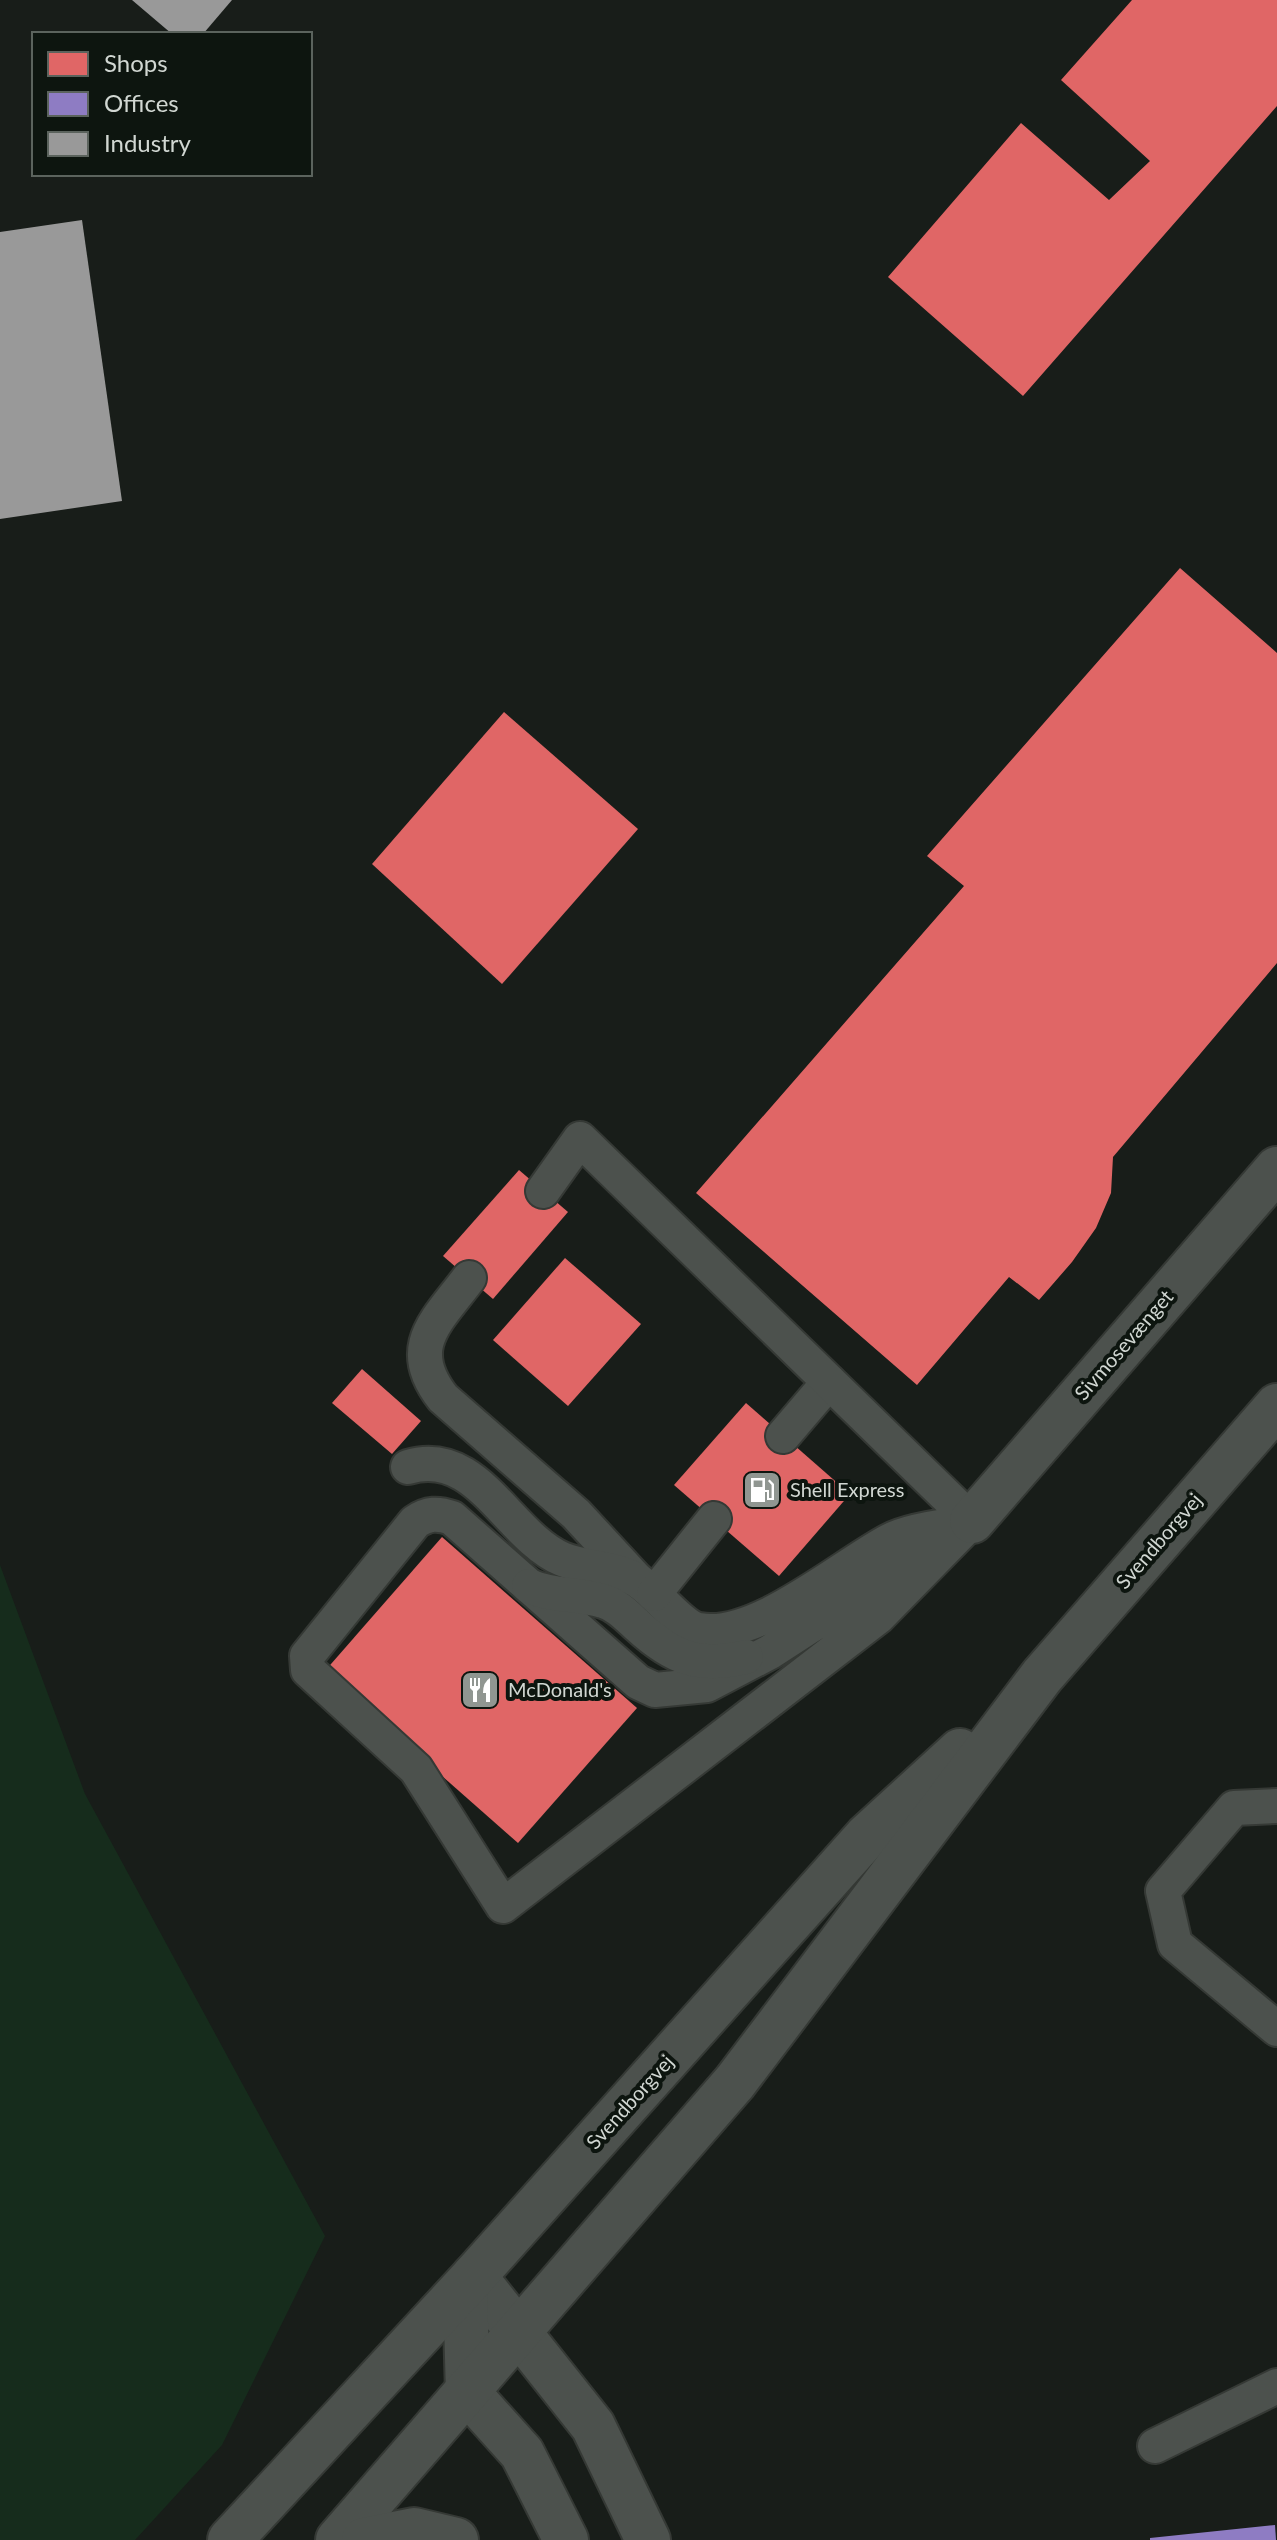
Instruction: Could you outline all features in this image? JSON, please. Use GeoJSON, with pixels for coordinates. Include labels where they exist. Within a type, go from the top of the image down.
{"type":"FeatureCollection","features":[{"type":"Feature","properties":{"kind":"main road","name":"Sivmosevænget"},"geometry":{"type":"LineString","coordinates":[[972,1521],[1277,1169]]}},
{"type":"Feature","properties":{"kind":"main road","name":"Svendborgvej"},"geometry":{"type":"LineString","coordinates":[[338,2540],[735,2082],[1042,1676],[1277,1406]]}},
{"type":"Feature","properties":{"kind":"main road","name":"Svendborgvej"},"geometry":{"type":"LineString","coordinates":[[230,2540],[470,2282],[867,1836],[1042,1676]]}},
{"type":"Feature","properties":{"kind":"main road"},"geometry":{"type":"LineString","coordinates":[[470,2282],[521,2332],[593,2426],[648,2540]]}},
{"type":"Feature","properties":{"kind":"main road"},"geometry":{"type":"LineString","coordinates":[[470,2282],[468,2393],[522,2453],[566,2540]]}},
{"type":"Feature","properties":{"kind":"main road"},"geometry":{"type":"LineString","coordinates":[[364,2540],[414,2530],[456,2540]]}},
{"type":"Feature","properties":{"kind":"lane"},"geometry":{"type":"LineString","coordinates":[[543,1191],[580,1139],[972,1521]]}},
{"type":"Feature","properties":{"kind":"lane"},"geometry":{"type":"LineString","coordinates":[[469,1278],[428,1333],[422,1356],[428,1378],[443,1398],[576,1514],[645,1587],[695,1630],[727,1632],[775,1609],[892,1540],[972,1521]]}},
{"type":"Feature","properties":{"kind":"lane"},"geometry":{"type":"LineString","coordinates":[[783,1436],[829,1382]]}},
{"type":"Feature","properties":{"kind":"lane"},"geometry":{"type":"LineString","coordinates":[[408,1467],[425,1462],[469,1477],[561,1559],[645,1587]]}},
{"type":"Feature","properties":{"kind":"lane"},"geometry":{"type":"LineString","coordinates":[[439,1514],[452,1518],[638,1682],[655,1690],[707,1685],[770,1652],[972,1521],[878,1617],[503,1906],[416,1769],[308,1670],[307,1656],[415,1522],[424,1516],[439,1514]]}},
{"type":"Feature","properties":{"kind":"lane"},"geometry":{"type":"LineString","coordinates":[[645,1587],[714,1519]]}},
{"type":"Feature","properties":{"kind":"lane"},"geometry":{"type":"LineString","coordinates":[[1277,1806],[1234,1808],[1163,1891],[1175,1944],[1277,2029]]}},
{"type":"Feature","properties":{"kind":"lane"},"geometry":{"type":"LineString","coordinates":[[1155,2446],[1277,2386]]}},
{"type":"Feature","properties":{"kind":"green space"},"geometry":{"type":"Polygon","coordinates":[[[0,1565],[85,1794],[325,2236],[222,2445],[135,2540],[0,2540],[0,1565]]]}},
{"type":"Feature","properties":{"kind":"building: Shops"},"geometry":{"type":"Polygon","coordinates":[[[1132,0],[1277,0],[1277,106],[1023,396],[888,277],[1021,123],[1109,200],[1150,161],[1061,80],[1132,0]]]}},
{"type":"Feature","properties":{"kind":"building: Shops"},"geometry":{"type":"Polygon","coordinates":[[[1180,568],[1277,653],[1277,963],[1113,1157],[1111,1193],[1096,1228],[1072,1262],[1039,1300],[1009,1277],[917,1385],[696,1193],[964,886],[927,856],[1180,568]]]}},
{"type":"Feature","properties":{"kind":"building: Shops"},"geometry":{"type":"Polygon","coordinates":[[[504,712],[638,829],[502,984],[372,864],[504,712]]]}},
{"type":"Feature","properties":{"kind":"building: Shops"},"geometry":{"type":"Polygon","coordinates":[[[519,1170],[568,1212],[493,1299],[443,1256],[519,1170]]]}},
{"type":"Feature","properties":{"kind":"building: Shops"},"geometry":{"type":"Polygon","coordinates":[[[565,1258],[641,1324],[568,1406],[493,1340],[565,1258]]]}},
{"type":"Feature","properties":{"kind":"building: Shops"},"geometry":{"type":"Polygon","coordinates":[[[362,1369],[421,1421],[392,1454],[332,1403],[362,1369]]]}},
{"type":"Feature","properties":{"kind":"building: Shops","name":"Shell Express"},"geometry":{"type":"Polygon","coordinates":[[[746,1403],[850,1494],[779,1576],[674,1485],[746,1403]]]}},
{"type":"Feature","properties":{"kind":"building: Shops","name":"McDonald's"},"geometry":{"type":"Polygon","coordinates":[[[442,1537],[637,1708],[518,1843],[324,1672],[442,1537]]]}},
{"type":"Feature","properties":{"kind":"building: Offices"},"geometry":{"type":"Polygon","coordinates":[[[1275,2525],[1276,2540],[1150,2540],[1150,2538],[1275,2525]]]}},
{"type":"Feature","properties":{"kind":"building: Industry"},"geometry":{"type":"Polygon","coordinates":[[[132,0],[232,0],[205,32],[170,32],[132,0]]]}},
{"type":"Feature","properties":{"kind":"building: Industry"},"geometry":{"type":"Polygon","coordinates":[[[82,220],[122,501],[0,519],[0,232],[82,220]]]}},
{"type":"Feature","properties":{"kind":"place","name":"Shell Express"},"geometry":{"type":"Point","coordinates":[762,1490]}},
{"type":"Feature","properties":{"kind":"place","name":"McDonald's"},"geometry":{"type":"Point","coordinates":[480,1690]}}]}
